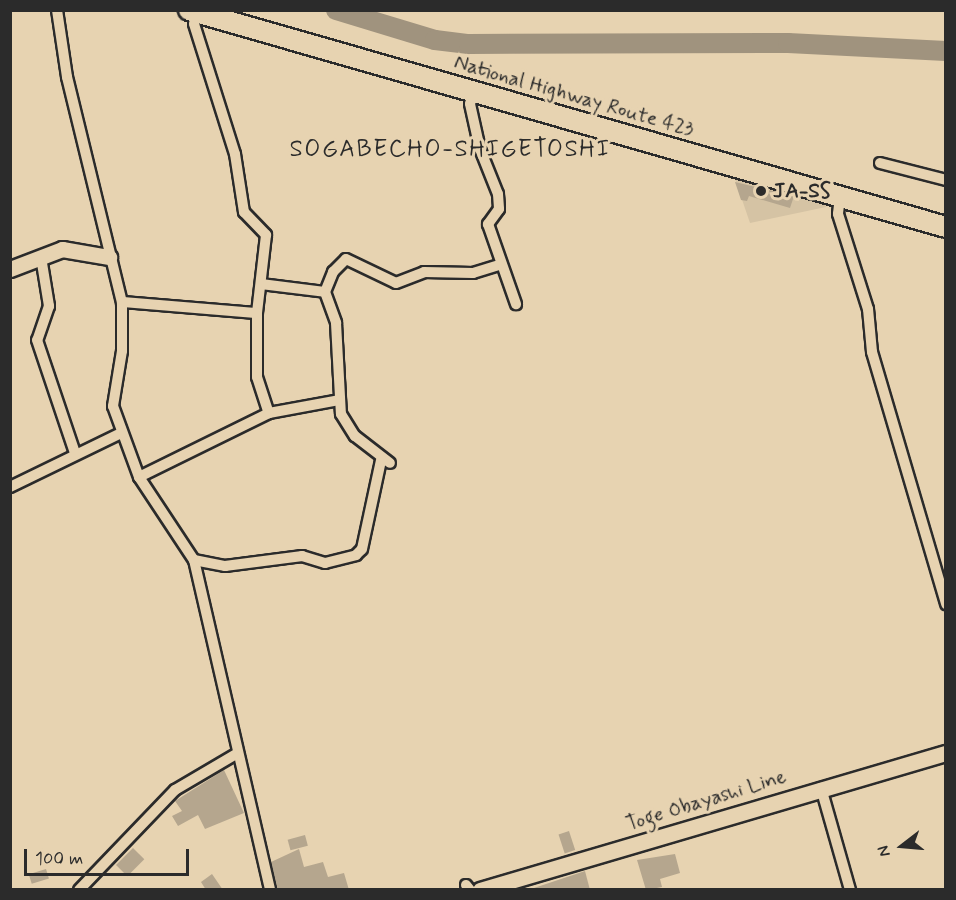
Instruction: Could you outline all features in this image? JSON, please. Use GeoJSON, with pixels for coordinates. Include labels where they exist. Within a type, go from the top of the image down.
{"type":"FeatureCollection","features":[{"type":"Feature","properties":{"kind":"highway","name":"National Highway Route 423"},"geometry":{"type":"LineString","coordinates":[[193,12],[945,227]]}},
{"type":"Feature","properties":{"kind":"main road"},"geometry":{"type":"LineString","coordinates":[[10,269],[62,249],[109,257]]}},
{"type":"Feature","properties":{"kind":"main road","name":"Toge Obayashi Line"},"geometry":{"type":"LineString","coordinates":[[472,888],[945,753]]}},
{"type":"Feature","properties":{"kind":"street"},"geometry":{"type":"LineString","coordinates":[[57,10],[67,77],[109,257],[122,302],[122,351],[113,406],[139,477],[194,560],[236,754],[270,890]]}},
{"type":"Feature","properties":{"kind":"street"},"geometry":{"type":"LineString","coordinates":[[193,12],[194,24],[235,153],[244,212],[266,235],[257,313],[257,376],[268,413]]}},
{"type":"Feature","properties":{"kind":"street"},"geometry":{"type":"LineString","coordinates":[[473,93],[470,104],[480,149],[498,194],[498,209],[488,224],[500,265],[505,268],[516,304]]}},
{"type":"Feature","properties":{"kind":"street"},"geometry":{"type":"LineString","coordinates":[[880,163],[945,180]]}},
{"type":"Feature","properties":{"kind":"street"},"geometry":{"type":"LineString","coordinates":[[840,197],[838,214],[868,309],[872,352],[941,573],[945,604]]}},
{"type":"Feature","properties":{"kind":"street"},"geometry":{"type":"LineString","coordinates":[[41,257],[49,306],[37,340],[75,453]]}},
{"type":"Feature","properties":{"kind":"street"},"geometry":{"type":"LineString","coordinates":[[194,560],[225,566],[302,556],[325,563],[357,555],[386,461],[346,425],[339,400],[336,324],[325,292],[333,272],[346,259],[396,283],[424,272],[473,273],[500,265]]}},
{"type":"Feature","properties":{"kind":"street"},"geometry":{"type":"LineString","coordinates":[[261,284],[325,292]]}},
{"type":"Feature","properties":{"kind":"street"},"geometry":{"type":"LineString","coordinates":[[122,302],[257,313]]}},
{"type":"Feature","properties":{"kind":"street"},"geometry":{"type":"LineString","coordinates":[[139,477],[268,413],[339,400]]}},
{"type":"Feature","properties":{"kind":"street"},"geometry":{"type":"LineString","coordinates":[[10,487],[75,453],[121,433]]}},
{"type":"Feature","properties":{"kind":"street"},"geometry":{"type":"LineString","coordinates":[[79,890],[176,790],[236,754]]}},
{"type":"Feature","properties":{"kind":"street"},"geometry":{"type":"LineString","coordinates":[[821,788],[850,890]]}},
{"type":"Feature","properties":{"kind":"shaded area","name":"JA-SS"},"geometry":{"type":"Polygon","coordinates":[[[734,176],[827,203],[826,207],[750,223],[734,176]]]}},
{"type":"Feature","properties":{"kind":"building"},"geometry":{"type":"Polygon","coordinates":[[[735,182],[794,196],[790,208],[749,196],[747,201],[741,200],[735,182]]]}},
{"type":"Feature","properties":{"kind":"building"},"geometry":{"type":"Polygon","coordinates":[[[224,770],[244,813],[205,829],[198,815],[178,826],[172,816],[182,811],[175,801],[224,770]]]}},
{"type":"Feature","properties":{"kind":"building"},"geometry":{"type":"Polygon","coordinates":[[[569,831],[575,850],[565,853],[559,834],[569,831]]]}},
{"type":"Feature","properties":{"kind":"building"},"geometry":{"type":"Polygon","coordinates":[[[305,835],[308,846],[290,850],[288,840],[305,835]]]}},
{"type":"Feature","properties":{"kind":"building"},"geometry":{"type":"Polygon","coordinates":[[[133,848],[144,859],[127,876],[116,865],[133,848]]]}},
{"type":"Feature","properties":{"kind":"building"},"geometry":{"type":"Polygon","coordinates":[[[299,849],[304,867],[323,862],[328,877],[344,873],[349,890],[278,890],[271,862],[299,849]]]}},
{"type":"Feature","properties":{"kind":"building"},"geometry":{"type":"Polygon","coordinates":[[[675,854],[680,873],[660,879],[662,887],[646,890],[637,860],[675,854]]]}},
{"type":"Feature","properties":{"kind":"building"},"geometry":{"type":"Polygon","coordinates":[[[46,869],[49,879],[32,884],[29,874],[46,869]]]}},
{"type":"Feature","properties":{"kind":"building"},"geometry":{"type":"Polygon","coordinates":[[[585,871],[590,890],[534,890],[534,888],[585,871]]]}},
{"type":"Feature","properties":{"kind":"building"},"geometry":{"type":"Polygon","coordinates":[[[212,874],[223,890],[206,890],[201,882],[212,874]]]}},
{"type":"Feature","properties":{"kind":"waterway"},"geometry":{"type":"LineString","coordinates":[[336,10],[435,40],[469,44],[788,43],[946,51]]}},
{"type":"Feature","properties":{"kind":"place","name":"JA-SS"},"geometry":{"type":"Point","coordinates":[761,191]}},
{"type":"Feature","properties":{"kind":"district","name":"SOGABECHO-SHIGETOSHI"},"geometry":{"type":"Point","coordinates":[450,150]}}]}
